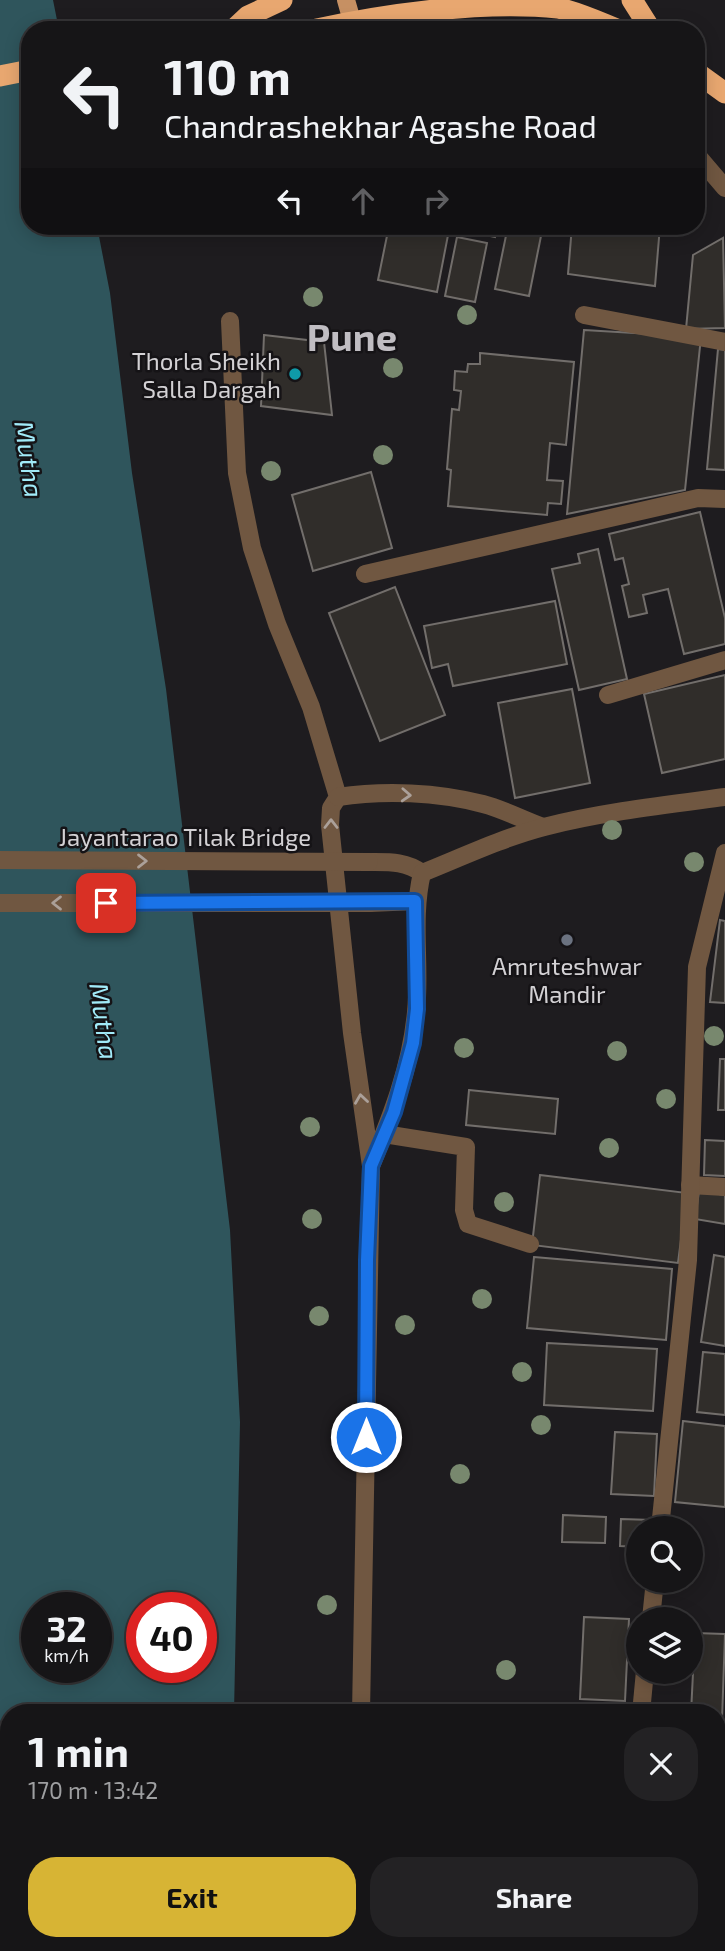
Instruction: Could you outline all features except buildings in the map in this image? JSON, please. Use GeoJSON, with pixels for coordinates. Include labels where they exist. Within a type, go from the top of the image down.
{"type":"FeatureCollection","features":[{"type":"Feature","properties":{"kind":"highway"},"geometry":{"type":"LineString","coordinates":[[243,21],[282,0]]}},
{"type":"Feature","properties":{"kind":"highway"},"geometry":{"type":"LineString","coordinates":[[632,0],[645,21]]}},
{"type":"Feature","properties":{"kind":"highway"},"geometry":{"type":"LineString","coordinates":[[352,21],[467,5],[562,4],[599,21]]}},
{"type":"Feature","properties":{"kind":"highway"},"geometry":{"type":"LineString","coordinates":[[0,76],[21,72]]}},
{"type":"Feature","properties":{"kind":"highway"},"geometry":{"type":"LineString","coordinates":[[705,79],[725,93]]}},
{"type":"Feature","properties":{"kind":"main road"},"geometry":{"type":"LineString","coordinates":[[346,0],[352,21]]}},
{"type":"Feature","properties":{"kind":"street"},"geometry":{"type":"LineString","coordinates":[[705,165],[725,188]]}},
{"type":"Feature","properties":{"kind":"street"},"geometry":{"type":"LineString","coordinates":[[584,315],[725,342]]}},
{"type":"Feature","properties":{"kind":"street"},"geometry":{"type":"LineString","coordinates":[[230,321],[237,473],[252,548],[277,624],[311,707],[338,797],[331,808],[330,825],[352,1033],[371,1166],[367,1260],[361,1704]]}},
{"type":"Feature","properties":{"kind":"street"},"geometry":{"type":"LineString","coordinates":[[365,574],[698,498],[725,499]]}},
{"type":"Feature","properties":{"kind":"street"},"geometry":{"type":"LineString","coordinates":[[608,695],[725,660]]}},
{"type":"Feature","properties":{"kind":"street"},"geometry":{"type":"LineString","coordinates":[[338,797],[369,793],[427,796],[483,804],[543,827]]}},
{"type":"Feature","properties":{"kind":"street"},"geometry":{"type":"LineString","coordinates":[[371,1166],[394,1112],[413,1043],[417,1009],[415,901],[422,873],[543,827],[645,807],[725,797]]}},
{"type":"Feature","properties":{"kind":"street"},"geometry":{"type":"LineString","coordinates":[[661,1516],[688,1260],[697,967],[725,853]]}},
{"type":"Feature","properties":{"kind":"street","name":"Jayantarao Tilak Bridge"},"geometry":{"type":"LineString","coordinates":[[0,860],[399,862],[412,865],[422,873]]}},
{"type":"Feature","properties":{"kind":"street"},"geometry":{"type":"LineString","coordinates":[[0,903],[415,901]]}},
{"type":"Feature","properties":{"kind":"street"},"geometry":{"type":"LineString","coordinates":[[384,1134],[455,1143],[466,1147],[464,1210],[467,1224],[530,1244]]}},
{"type":"Feature","properties":{"kind":"street"},"geometry":{"type":"LineString","coordinates":[[690,1185],[725,1187]]}},
{"type":"Feature","properties":{"kind":"street"},"geometry":{"type":"LineString","coordinates":[[642,1704],[644,1684]]}},
{"type":"Feature","properties":{"kind":"water","name":"Mutha"},"geometry":{"type":"Polygon","coordinates":[[[0,0],[53,0],[57,21],[21,21],[21,235],[99,235],[110,293],[132,473],[166,689],[230,1230],[240,1422],[234,1704],[0,1704],[0,0]]]}},
{"type":"Feature","properties":{"kind":"place","name":"Thorla Sheikh Salla Dargah"},"geometry":{"type":"Point","coordinates":[295,374]}},
{"type":"Feature","properties":{"kind":"place","name":"Amruteshwar Mandir"},"geometry":{"type":"Point","coordinates":[567,940]}},
{"type":"Feature","properties":{"kind":"district","name":"Pune"},"geometry":{"type":"Point","coordinates":[352,336]}},
{"type":"Feature","properties":{"kind":"route"},"geometry":{"type":"LineString","coordinates":[[106,903],[415,901],[417,1009],[413,1043],[394,1112],[371,1166],[367,1260],[366,1437]]}}]}
